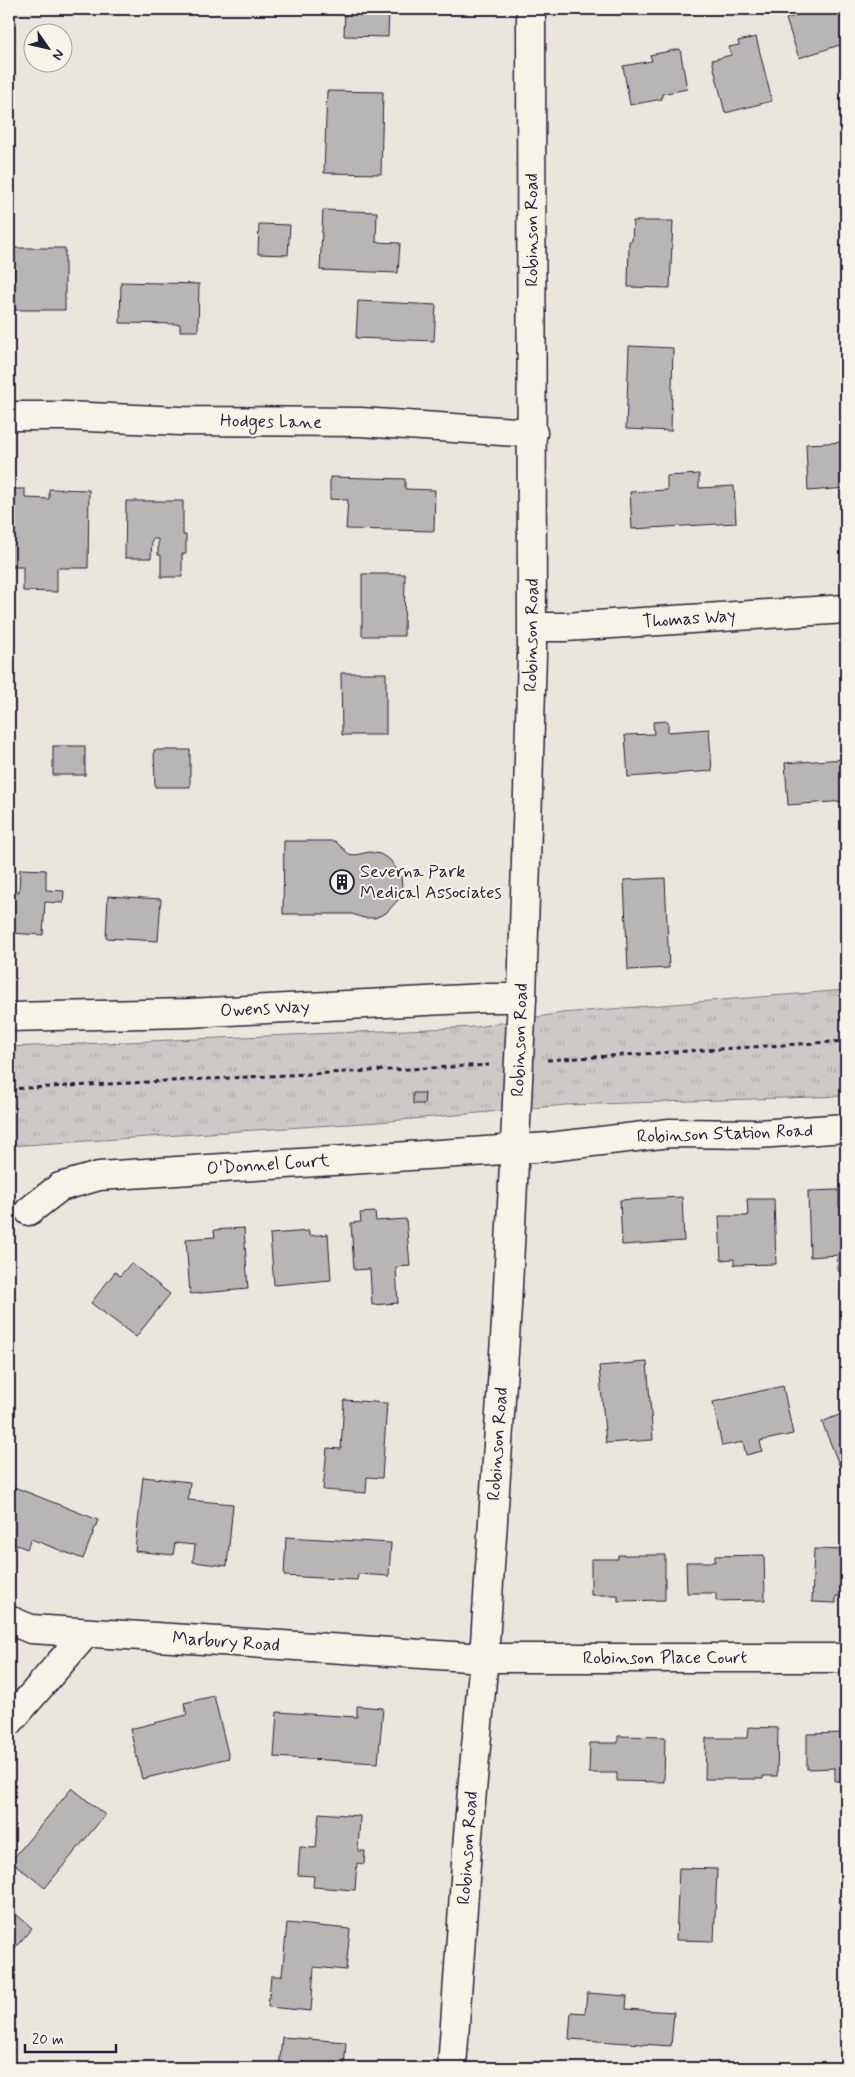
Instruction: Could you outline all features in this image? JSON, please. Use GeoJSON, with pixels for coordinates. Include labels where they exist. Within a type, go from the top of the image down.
{"type":"FeatureCollection","features":[{"type":"Feature","properties":{"kind":"street","name":"Robinson Road"},"geometry":{"type":"LineString","coordinates":[[452,2068],[468,1835],[484,1658],[507,1307],[520,1062],[532,627],[532,9]]}},
{"type":"Feature","properties":{"kind":"street","name":"Hodges Lane"},"geometry":{"type":"LineString","coordinates":[[9,416],[66,416],[182,422],[360,422],[533,433]]}},
{"type":"Feature","properties":{"kind":"street","name":"Thomas Way"},"geometry":{"type":"LineString","coordinates":[[532,627],[565,628],[846,609]]}},
{"type":"Feature","properties":{"kind":"street","name":"Owens Way"},"geometry":{"type":"LineString","coordinates":[[9,1017],[189,1013],[485,998],[522,998]]}},
{"type":"Feature","properties":{"kind":"street","name":"Robinson Station Road"},"geometry":{"type":"LineString","coordinates":[[515,1150],[670,1133],[758,1134],[846,1128]]}},
{"type":"Feature","properties":{"kind":"street","name":"O'Donnel Court"},"geometry":{"type":"LineString","coordinates":[[29,1210],[60,1187],[99,1176],[515,1150]]}},
{"type":"Feature","properties":{"kind":"street","name":"Marbury Road"},"geometry":{"type":"LineString","coordinates":[[9,1620],[31,1629],[484,1658]]}},
{"type":"Feature","properties":{"kind":"street"},"geometry":{"type":"LineString","coordinates":[[9,1722],[86,1633]]}},
{"type":"Feature","properties":{"kind":"street","name":"Robinson Place Court"},"geometry":{"type":"LineString","coordinates":[[484,1658],[846,1658]]}},
{"type":"Feature","properties":{"kind":"path"},"geometry":{"type":"LineString","coordinates":[[9,1089],[520,1062],[846,1041]]}},
{"type":"Feature","properties":{"kind":"green space"},"geometry":{"type":"Polygon","coordinates":[[[846,990],[846,1096],[566,1105],[379,1122],[9,1146],[9,1047],[476,1027],[562,1013],[846,990]]]}},
{"type":"Feature","properties":{"kind":"building"},"geometry":{"type":"Polygon","coordinates":[[[345,9],[389,9],[388,37],[344,36],[345,9]]]}},
{"type":"Feature","properties":{"kind":"building"},"geometry":{"type":"Polygon","coordinates":[[[816,9],[840,9],[846,29],[846,43],[799,58],[786,19],[816,9]]]}},
{"type":"Feature","properties":{"kind":"building"},"geometry":{"type":"Polygon","coordinates":[[[756,37],[772,101],[725,113],[712,60],[731,55],[729,47],[739,45],[738,41],[756,37]]]}},
{"type":"Feature","properties":{"kind":"building"},"geometry":{"type":"Polygon","coordinates":[[[680,49],[687,89],[662,94],[662,99],[630,105],[623,66],[652,61],[650,55],[680,49]]]}},
{"type":"Feature","properties":{"kind":"building"},"geometry":{"type":"Polygon","coordinates":[[[327,91],[383,92],[381,174],[324,173],[327,91]]]}},
{"type":"Feature","properties":{"kind":"building"},"geometry":{"type":"Polygon","coordinates":[[[323,210],[377,212],[376,242],[400,243],[398,273],[320,270],[323,210]]]}},
{"type":"Feature","properties":{"kind":"building"},"geometry":{"type":"Polygon","coordinates":[[[633,221],[673,221],[670,288],[628,287],[629,241],[632,241],[633,221]]]}},
{"type":"Feature","properties":{"kind":"building"},"geometry":{"type":"Polygon","coordinates":[[[259,224],[290,225],[288,255],[258,254],[259,224]]]}},
{"type":"Feature","properties":{"kind":"building"},"geometry":{"type":"Polygon","coordinates":[[[14,248],[65,248],[65,310],[15,310],[14,248]]]}},
{"type":"Feature","properties":{"kind":"building"},"geometry":{"type":"Polygon","coordinates":[[[121,282],[199,284],[198,331],[180,331],[180,324],[120,323],[121,282]]]}},
{"type":"Feature","properties":{"kind":"building"},"geometry":{"type":"Polygon","coordinates":[[[358,301],[436,305],[434,341],[356,338],[358,301]]]}},
{"type":"Feature","properties":{"kind":"building"},"geometry":{"type":"Polygon","coordinates":[[[629,346],[673,348],[671,431],[626,429],[629,346]]]}},
{"type":"Feature","properties":{"kind":"building"},"geometry":{"type":"Polygon","coordinates":[[[846,442],[846,488],[808,491],[806,444],[846,442]]]}},
{"type":"Feature","properties":{"kind":"building"},"geometry":{"type":"Polygon","coordinates":[[[699,474],[699,488],[734,486],[736,523],[632,529],[630,492],[667,490],[667,476],[699,474]]]}},
{"type":"Feature","properties":{"kind":"building"},"geometry":{"type":"Polygon","coordinates":[[[330,477],[405,479],[405,489],[435,490],[434,531],[346,529],[348,500],[330,499],[330,477]]]}},
{"type":"Feature","properties":{"kind":"building"},"geometry":{"type":"Polygon","coordinates":[[[9,489],[25,489],[25,498],[49,499],[49,489],[89,490],[88,568],[57,568],[57,592],[23,591],[23,567],[9,567],[9,489]]]}},
{"type":"Feature","properties":{"kind":"building"},"geometry":{"type":"Polygon","coordinates":[[[126,501],[183,501],[183,535],[186,535],[186,554],[182,554],[182,577],[161,577],[161,555],[158,555],[158,539],[152,539],[151,558],[125,558],[126,501]]]}},
{"type":"Feature","properties":{"kind":"building"},"geometry":{"type":"Polygon","coordinates":[[[362,574],[405,574],[404,636],[362,636],[362,574]]]}},
{"type":"Feature","properties":{"kind":"building"},"geometry":{"type":"Polygon","coordinates":[[[341,673],[386,673],[386,735],[342,735],[341,673]]]}},
{"type":"Feature","properties":{"kind":"building"},"geometry":{"type":"Polygon","coordinates":[[[668,721],[668,732],[709,729],[712,771],[628,777],[625,735],[654,734],[653,722],[668,721]]]}},
{"type":"Feature","properties":{"kind":"building"},"geometry":{"type":"Polygon","coordinates":[[[53,746],[85,746],[85,775],[53,775],[53,746]]]}},
{"type":"Feature","properties":{"kind":"building"},"geometry":{"type":"Polygon","coordinates":[[[154,750],[190,750],[190,787],[155,787],[154,750]]]}},
{"type":"Feature","properties":{"kind":"building"},"geometry":{"type":"Polygon","coordinates":[[[845,755],[846,801],[788,805],[785,763],[845,759],[845,755]]]}},
{"type":"Feature","properties":{"kind":"building","name":"Severna Park Medical Associates"},"geometry":{"type":"Polygon","coordinates":[[[284,841],[335,841],[351,856],[369,852],[380,854],[390,860],[401,876],[402,888],[399,899],[386,913],[375,918],[364,918],[352,914],[283,914],[284,841]]]}},
{"type":"Feature","properties":{"kind":"building"},"geometry":{"type":"Polygon","coordinates":[[[20,869],[46,870],[46,890],[64,891],[63,903],[45,902],[43,935],[9,933],[9,892],[19,892],[20,869]]]}},
{"type":"Feature","properties":{"kind":"building"},"geometry":{"type":"Polygon","coordinates":[[[665,878],[669,968],[628,970],[624,880],[665,878]]]}},
{"type":"Feature","properties":{"kind":"building"},"geometry":{"type":"Polygon","coordinates":[[[108,896],[161,899],[158,941],[106,938],[108,896]]]}},
{"type":"Feature","properties":{"kind":"building"},"geometry":{"type":"Polygon","coordinates":[[[413,1093],[425,1093],[424,1104],[413,1104],[413,1093]]]}},
{"type":"Feature","properties":{"kind":"building"},"geometry":{"type":"Polygon","coordinates":[[[839,1190],[839,1207],[846,1207],[846,1271],[838,1271],[837,1255],[810,1257],[808,1191],[839,1190]]]}},
{"type":"Feature","properties":{"kind":"building"},"geometry":{"type":"Polygon","coordinates":[[[682,1197],[684,1241],[622,1245],[620,1200],[682,1197]]]}},
{"type":"Feature","properties":{"kind":"building"},"geometry":{"type":"Polygon","coordinates":[[[747,1199],[774,1199],[776,1264],[734,1265],[734,1259],[721,1260],[719,1216],[748,1216],[747,1199]]]}},
{"type":"Feature","properties":{"kind":"building"},"geometry":{"type":"Polygon","coordinates":[[[375,1212],[376,1221],[406,1219],[410,1266],[396,1267],[398,1303],[372,1305],[370,1269],[354,1270],[351,1223],[361,1222],[360,1213],[375,1212]]]}},
{"type":"Feature","properties":{"kind":"building"},"geometry":{"type":"Polygon","coordinates":[[[244,1228],[248,1289],[190,1294],[186,1239],[215,1237],[214,1230],[244,1228]]]}},
{"type":"Feature","properties":{"kind":"building"},"geometry":{"type":"Polygon","coordinates":[[[309,1231],[309,1236],[328,1234],[331,1280],[274,1285],[270,1234],[309,1231]]]}},
{"type":"Feature","properties":{"kind":"building"},"geometry":{"type":"Polygon","coordinates":[[[131,1263],[170,1294],[136,1337],[91,1303],[115,1272],[120,1276],[131,1263]]]}},
{"type":"Feature","properties":{"kind":"building"},"geometry":{"type":"Polygon","coordinates":[[[647,1362],[653,1440],[606,1443],[599,1366],[647,1362]]]}},
{"type":"Feature","properties":{"kind":"building"},"geometry":{"type":"Polygon","coordinates":[[[783,1386],[793,1434],[760,1441],[762,1451],[746,1455],[743,1442],[722,1446],[713,1402],[783,1386]]]}},
{"type":"Feature","properties":{"kind":"building"},"geometry":{"type":"Polygon","coordinates":[[[344,1400],[387,1403],[382,1478],[367,1477],[366,1493],[323,1490],[327,1448],[341,1449],[344,1400]]]}},
{"type":"Feature","properties":{"kind":"building"},"geometry":{"type":"Polygon","coordinates":[[[846,1412],[846,1476],[844,1477],[822,1422],[846,1412]]]}},
{"type":"Feature","properties":{"kind":"building"},"geometry":{"type":"Polygon","coordinates":[[[143,1477],[190,1482],[188,1500],[233,1504],[227,1566],[193,1562],[195,1545],[175,1543],[173,1555],[135,1551],[143,1477]]]}},
{"type":"Feature","properties":{"kind":"building"},"geometry":{"type":"Polygon","coordinates":[[[9,1485],[98,1520],[83,1559],[31,1539],[27,1549],[9,1542],[9,1485]]]}},
{"type":"Feature","properties":{"kind":"building"},"geometry":{"type":"Polygon","coordinates":[[[286,1537],[391,1543],[389,1576],[358,1574],[357,1580],[284,1576],[286,1537]]]}},
{"type":"Feature","properties":{"kind":"building"},"geometry":{"type":"Polygon","coordinates":[[[814,1549],[846,1550],[846,1597],[836,1596],[836,1603],[812,1602],[814,1549]]]}},
{"type":"Feature","properties":{"kind":"building"},"geometry":{"type":"Polygon","coordinates":[[[618,1555],[665,1555],[665,1600],[618,1601],[618,1595],[591,1595],[591,1559],[618,1559],[618,1555]]]}},
{"type":"Feature","properties":{"kind":"building"},"geometry":{"type":"Polygon","coordinates":[[[764,1555],[765,1600],[716,1601],[716,1593],[687,1593],[686,1562],[715,1562],[715,1556],[764,1555]]]}},
{"type":"Feature","properties":{"kind":"building"},"geometry":{"type":"Polygon","coordinates":[[[214,1696],[229,1758],[142,1779],[130,1729],[187,1715],[184,1703],[214,1696]]]}},
{"type":"Feature","properties":{"kind":"building"},"geometry":{"type":"Polygon","coordinates":[[[357,1706],[383,1708],[378,1763],[274,1757],[277,1712],[357,1717],[357,1706]]]}},
{"type":"Feature","properties":{"kind":"building"},"geometry":{"type":"Polygon","coordinates":[[[749,1727],[778,1728],[777,1776],[763,1776],[763,1779],[705,1779],[706,1738],[748,1738],[749,1727]]]}},
{"type":"Feature","properties":{"kind":"building"},"geometry":{"type":"Polygon","coordinates":[[[846,1733],[846,1781],[835,1781],[835,1768],[807,1769],[807,1734],[846,1733]]]}},
{"type":"Feature","properties":{"kind":"building"},"geometry":{"type":"Polygon","coordinates":[[[618,1736],[665,1737],[664,1782],[617,1781],[617,1773],[589,1773],[590,1743],[618,1743],[618,1736]]]}},
{"type":"Feature","properties":{"kind":"building"},"geometry":{"type":"Polygon","coordinates":[[[72,1788],[105,1815],[45,1888],[11,1861],[72,1788]]]}},
{"type":"Feature","properties":{"kind":"building"},"geometry":{"type":"Polygon","coordinates":[[[319,1813],[360,1816],[358,1851],[365,1851],[364,1864],[357,1863],[355,1890],[313,1887],[314,1876],[298,1875],[300,1847],[316,1848],[319,1813]]]}},
{"type":"Feature","properties":{"kind":"building"},"geometry":{"type":"Polygon","coordinates":[[[679,1868],[717,1869],[714,1941],[676,1940],[679,1868]]]}},
{"type":"Feature","properties":{"kind":"building"},"geometry":{"type":"Polygon","coordinates":[[[9,1908],[32,1928],[9,1955],[9,1908]]]}},
{"type":"Feature","properties":{"kind":"building"},"geometry":{"type":"Polygon","coordinates":[[[287,1923],[350,1929],[346,1970],[314,1967],[311,2011],[268,2007],[271,1976],[282,1976],[287,1923]]]}},
{"type":"Feature","properties":{"kind":"building"},"geometry":{"type":"Polygon","coordinates":[[[587,1993],[627,1996],[626,2009],[674,2012],[671,2046],[569,2039],[571,2012],[585,2013],[587,1993]]]}},
{"type":"Feature","properties":{"kind":"building"},"geometry":{"type":"Polygon","coordinates":[[[282,2037],[346,2042],[344,2068],[279,2068],[282,2037]]]}},
{"type":"Feature","properties":{"kind":"place","name":"Severna Park Medical Associates"},"geometry":{"type":"Point","coordinates":[342,882]}}]}
